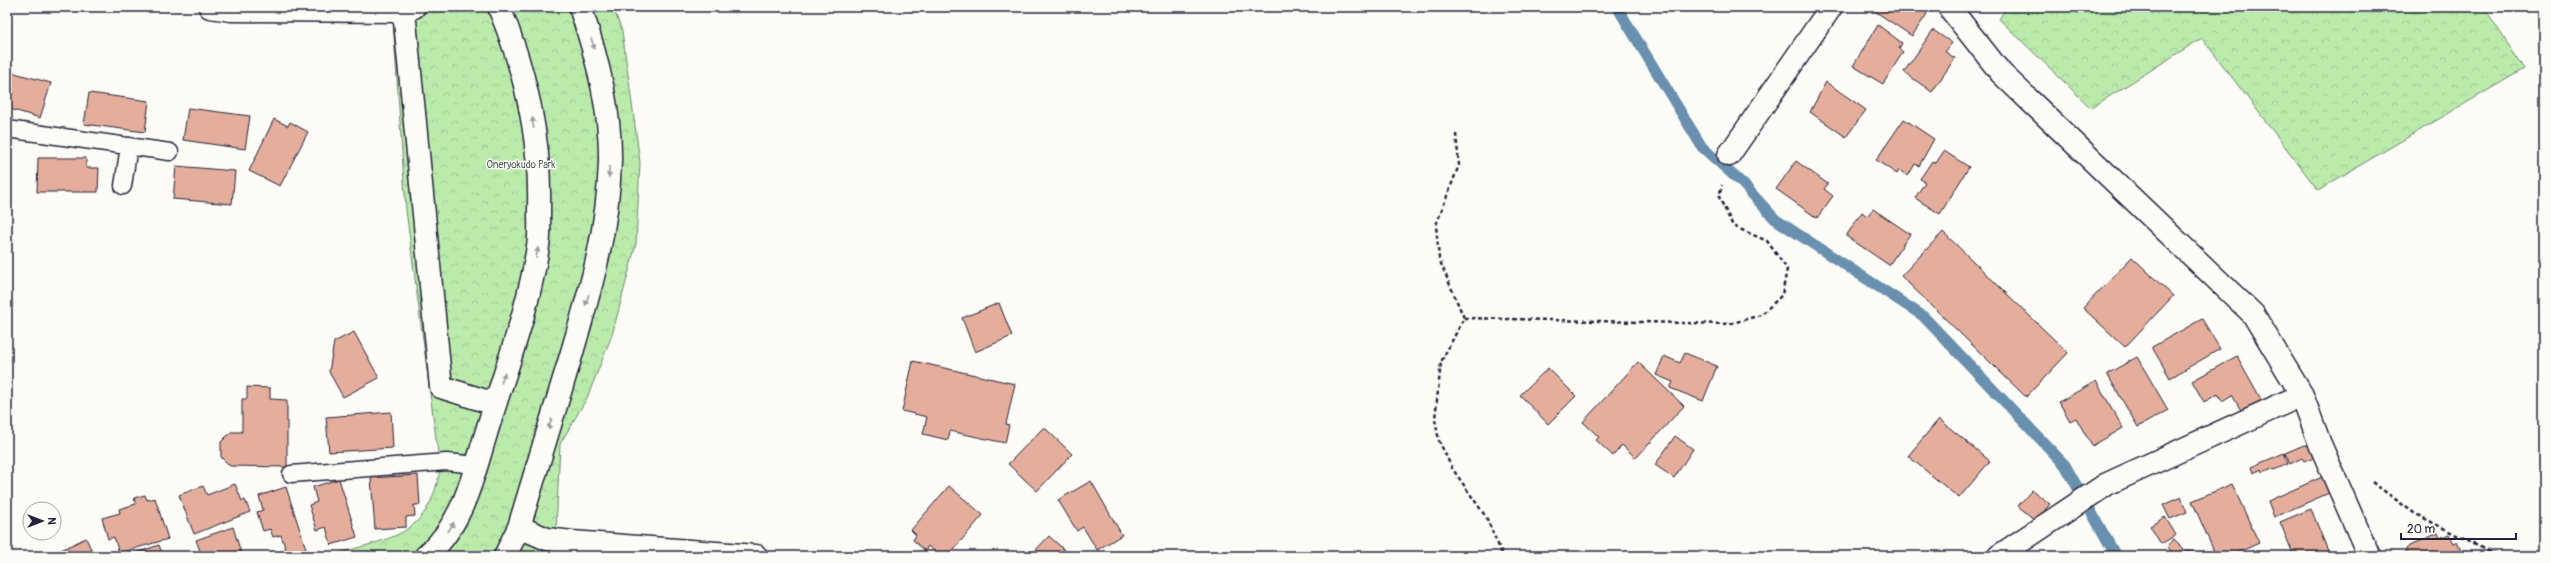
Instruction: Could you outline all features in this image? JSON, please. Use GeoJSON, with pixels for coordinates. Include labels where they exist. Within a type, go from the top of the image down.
{"type":"FeatureCollection","features":[{"type":"Feature","properties":{"kind":"street"},"geometry":{"type":"LineString","coordinates":[[210,7],[231,9],[409,9],[441,387],[495,404]]}},
{"type":"Feature","properties":{"kind":"street"},"geometry":{"type":"LineString","coordinates":[[426,556],[443,539],[457,518],[476,465],[527,301],[538,245],[540,179],[531,105],[513,40],[499,7]]}},
{"type":"Feature","properties":{"kind":"street"},"geometry":{"type":"LineString","coordinates":[[505,556],[519,527],[598,264],[607,215],[610,159],[606,105],[594,47],[580,7]]}},
{"type":"Feature","properties":{"kind":"street"},"geometry":{"type":"LineString","coordinates":[[1729,155],[1831,7]]}},
{"type":"Feature","properties":{"kind":"street"},"geometry":{"type":"LineString","coordinates":[[1949,7],[2000,73],[2253,314],[2302,395],[2320,444],[2369,556]]}},
{"type":"Feature","properties":{"kind":"street"},"geometry":{"type":"LineString","coordinates":[[1999,556],[2107,484],[2302,395]]}},
{"type":"Feature","properties":{"kind":"street"},"geometry":{"type":"LineString","coordinates":[[519,527],[575,549],[756,556]]}},
{"type":"Feature","properties":{"kind":"lane"},"geometry":{"type":"LineString","coordinates":[[7,129],[170,152]]}},
{"type":"Feature","properties":{"kind":"lane"},"geometry":{"type":"LineString","coordinates":[[123,186],[129,146]]}},
{"type":"Feature","properties":{"kind":"lane"},"geometry":{"type":"LineString","coordinates":[[291,474],[447,462],[476,465]]}},
{"type":"Feature","properties":{"kind":"path"},"geometry":{"type":"LineString","coordinates":[[1456,134],[1459,165],[1436,225],[1439,259],[1464,318]]}},
{"type":"Feature","properties":{"kind":"path"},"geometry":{"type":"LineString","coordinates":[[1464,318],[1729,324],[1760,315],[1782,295],[1787,269],[1767,241],[1733,226],[1719,197],[1729,155]]}},
{"type":"Feature","properties":{"kind":"path"},"geometry":{"type":"LineString","coordinates":[[1464,318],[1441,362],[1435,419],[1439,442],[1452,468],[1486,517],[1503,556]]}},
{"type":"Feature","properties":{"kind":"path"},"geometry":{"type":"LineString","coordinates":[[2370,481],[2414,513],[2497,556]]}},
{"type":"Feature","properties":{"kind":"path"},"geometry":{"type":"LineString","coordinates":[[1714,556],[1716,553],[1735,553],[1739,556]]}},
{"type":"Feature","properties":{"kind":"green space","name":"Oneryokudo Park"},"geometry":{"type":"Polygon","coordinates":[[[392,7],[613,7],[622,31],[640,162],[636,244],[612,335],[587,398],[560,444],[556,529],[549,556],[329,556],[387,539],[402,532],[415,523],[426,510],[434,492],[440,469],[406,210],[392,7]]]}},
{"type":"Feature","properties":{"kind":"green space"},"geometry":{"type":"Polygon","coordinates":[[[2007,7],[2484,7],[2524,69],[2318,190],[2202,38],[2091,108],[1999,19],[2007,7]]]}},
{"type":"Feature","properties":{"kind":"building"},"geometry":{"type":"Polygon","coordinates":[[[1875,7],[1925,7],[1923,11],[1927,14],[1912,36],[1873,10],[1875,7]]]}},
{"type":"Feature","properties":{"kind":"building"},"geometry":{"type":"Polygon","coordinates":[[[1878,25],[1902,43],[1899,49],[1903,52],[1883,84],[1853,66],[1878,25]]]}},
{"type":"Feature","properties":{"kind":"building"},"geometry":{"type":"Polygon","coordinates":[[[1933,30],[1952,43],[1945,52],[1955,58],[1932,92],[1904,72],[1933,30]]]}},
{"type":"Feature","properties":{"kind":"building"},"geometry":{"type":"Polygon","coordinates":[[[7,71],[51,83],[40,118],[7,108],[7,71]]]}},
{"type":"Feature","properties":{"kind":"building"},"geometry":{"type":"Polygon","coordinates":[[[1826,82],[1866,110],[1846,137],[1810,112],[1826,82]]]}},
{"type":"Feature","properties":{"kind":"building"},"geometry":{"type":"Polygon","coordinates":[[[89,93],[149,101],[145,132],[84,124],[89,93]]]}},
{"type":"Feature","properties":{"kind":"building"},"geometry":{"type":"Polygon","coordinates":[[[188,108],[250,116],[245,149],[183,140],[188,108]]]}},
{"type":"Feature","properties":{"kind":"building"},"geometry":{"type":"Polygon","coordinates":[[[274,119],[288,126],[290,122],[308,132],[280,186],[249,171],[274,119]]]}},
{"type":"Feature","properties":{"kind":"building"},"geometry":{"type":"Polygon","coordinates":[[[1904,119],[1934,139],[1919,166],[1915,164],[1908,176],[1899,170],[1897,174],[1876,160],[1904,119]]]}},
{"type":"Feature","properties":{"kind":"building"},"geometry":{"type":"Polygon","coordinates":[[[1944,151],[1969,167],[1940,214],[1915,198],[1925,182],[1920,179],[1932,161],[1936,163],[1944,151]]]}},
{"type":"Feature","properties":{"kind":"building"},"geometry":{"type":"Polygon","coordinates":[[[38,158],[86,158],[86,168],[99,168],[98,192],[37,192],[38,158]]]}},
{"type":"Feature","properties":{"kind":"building"},"geometry":{"type":"Polygon","coordinates":[[[1796,161],[1828,184],[1824,189],[1833,196],[1817,218],[1776,189],[1796,161]]]}},
{"type":"Feature","properties":{"kind":"building"},"geometry":{"type":"Polygon","coordinates":[[[176,166],[235,171],[232,204],[173,199],[176,166]]]}},
{"type":"Feature","properties":{"kind":"building"},"geometry":{"type":"Polygon","coordinates":[[[1873,209],[1910,234],[1889,265],[1846,236],[1862,212],[1867,216],[1873,209]]]}},
{"type":"Feature","properties":{"kind":"building"},"geometry":{"type":"Polygon","coordinates":[[[1943,232],[2068,353],[2026,397],[1901,276],[1943,232]]]}},
{"type":"Feature","properties":{"kind":"building"},"geometry":{"type":"Polygon","coordinates":[[[2132,257],[2173,296],[2125,347],[2083,308],[2132,257]]]}},
{"type":"Feature","properties":{"kind":"building"},"geometry":{"type":"Polygon","coordinates":[[[999,303],[1012,336],[975,352],[962,318],[999,303]]]}},
{"type":"Feature","properties":{"kind":"building"},"geometry":{"type":"Polygon","coordinates":[[[2202,319],[2220,349],[2170,378],[2152,347],[2202,319]]]}},
{"type":"Feature","properties":{"kind":"building"},"geometry":{"type":"Polygon","coordinates":[[[354,332],[379,378],[343,397],[329,372],[334,342],[354,332]]]}},
{"type":"Feature","properties":{"kind":"building"},"geometry":{"type":"Polygon","coordinates":[[[1685,353],[1717,366],[1703,401],[1670,388],[1673,382],[1656,375],[1664,356],[1680,363],[1685,353]]]}},
{"type":"Feature","properties":{"kind":"building"},"geometry":{"type":"Polygon","coordinates":[[[2237,356],[2262,401],[2242,412],[2232,395],[2222,401],[2218,394],[2204,402],[2192,381],[2237,356]]]}},
{"type":"Feature","properties":{"kind":"building"},"geometry":{"type":"Polygon","coordinates":[[[2137,357],[2168,410],[2138,427],[2107,374],[2137,357]]]}},
{"type":"Feature","properties":{"kind":"building"},"geometry":{"type":"Polygon","coordinates":[[[913,361],[1015,384],[1006,424],[1009,425],[1005,443],[950,431],[948,440],[923,434],[927,417],[902,411],[913,361]]]}},
{"type":"Feature","properties":{"kind":"building"},"geometry":{"type":"Polygon","coordinates":[[[1638,362],[1684,406],[1636,458],[1622,445],[1613,456],[1596,440],[1599,437],[1583,422],[1638,362]]]}},
{"type":"Feature","properties":{"kind":"building"},"geometry":{"type":"Polygon","coordinates":[[[1548,368],[1576,396],[1548,424],[1520,395],[1548,368]]]}},
{"type":"Feature","properties":{"kind":"building"},"geometry":{"type":"Polygon","coordinates":[[[2096,381],[2123,428],[2092,446],[2076,418],[2070,421],[2059,402],[2096,381]]]}},
{"type":"Feature","properties":{"kind":"building"},"geometry":{"type":"Polygon","coordinates":[[[247,387],[270,388],[270,399],[287,400],[287,467],[230,466],[221,457],[221,442],[231,432],[242,432],[242,399],[247,399],[247,387]]]}},
{"type":"Feature","properties":{"kind":"building"},"geometry":{"type":"Polygon","coordinates":[[[391,412],[393,448],[329,452],[326,417],[391,412]]]}},
{"type":"Feature","properties":{"kind":"building"},"geometry":{"type":"Polygon","coordinates":[[[1939,419],[1990,461],[1959,498],[1908,456],[1939,419]]]}},
{"type":"Feature","properties":{"kind":"building"},"geometry":{"type":"Polygon","coordinates":[[[1044,427],[1072,454],[1037,491],[1008,464],[1044,427]]]}},
{"type":"Feature","properties":{"kind":"building"},"geometry":{"type":"Polygon","coordinates":[[[1675,436],[1693,449],[1674,478],[1655,465],[1675,436]]]}},
{"type":"Feature","properties":{"kind":"building"},"geometry":{"type":"Polygon","coordinates":[[[2304,445],[2309,446],[2314,457],[2304,461],[2302,458],[2290,464],[2285,453],[2304,445]]]}},
{"type":"Feature","properties":{"kind":"building"},"geometry":{"type":"Polygon","coordinates":[[[2284,453],[2288,464],[2274,470],[2272,468],[2263,472],[2262,469],[2253,473],[2251,467],[2284,453]]]}},
{"type":"Feature","properties":{"kind":"building"},"geometry":{"type":"Polygon","coordinates":[[[418,475],[420,505],[414,505],[415,516],[406,517],[406,527],[375,529],[371,478],[418,475]]]}},
{"type":"Feature","properties":{"kind":"building"},"geometry":{"type":"Polygon","coordinates":[[[2322,477],[2329,493],[2274,517],[2268,501],[2322,477]]]}},
{"type":"Feature","properties":{"kind":"building"},"geometry":{"type":"Polygon","coordinates":[[[339,479],[357,537],[331,545],[326,527],[317,530],[309,505],[317,502],[313,487],[339,479]]]}},
{"type":"Feature","properties":{"kind":"building"},"geometry":{"type":"Polygon","coordinates":[[[1091,481],[1122,535],[1097,550],[1083,527],[1077,531],[1058,500],[1091,481]]]}},
{"type":"Feature","properties":{"kind":"building"},"geometry":{"type":"Polygon","coordinates":[[[235,484],[242,501],[245,500],[250,512],[194,534],[179,495],[203,486],[207,495],[235,484]]]}},
{"type":"Feature","properties":{"kind":"building"},"geometry":{"type":"Polygon","coordinates":[[[2232,484],[2259,543],[2230,556],[2216,556],[2192,501],[2232,484]]]}},
{"type":"Feature","properties":{"kind":"building"},"geometry":{"type":"Polygon","coordinates":[[[949,486],[983,515],[948,556],[940,556],[928,546],[925,551],[913,540],[916,535],[911,530],[949,486]]]}},
{"type":"Feature","properties":{"kind":"building"},"geometry":{"type":"Polygon","coordinates":[[[286,487],[308,555],[305,556],[288,556],[281,535],[273,537],[270,529],[263,531],[257,512],[263,510],[259,496],[286,487]]]}},
{"type":"Feature","properties":{"kind":"building"},"geometry":{"type":"Polygon","coordinates":[[[2032,490],[2050,504],[2036,521],[2018,506],[2032,490]]]}},
{"type":"Feature","properties":{"kind":"building"},"geometry":{"type":"Polygon","coordinates":[[[145,495],[147,500],[155,498],[168,539],[119,553],[114,537],[108,539],[102,518],[120,513],[119,509],[136,504],[134,498],[145,495]]]}},
{"type":"Feature","properties":{"kind":"building"},"geometry":{"type":"Polygon","coordinates":[[[2181,497],[2187,512],[2170,519],[2163,505],[2181,497]]]}},
{"type":"Feature","properties":{"kind":"building"},"geometry":{"type":"Polygon","coordinates":[[[2311,509],[2330,556],[2294,556],[2280,522],[2311,509]]]}},
{"type":"Feature","properties":{"kind":"building"},"geometry":{"type":"Polygon","coordinates":[[[2165,517],[2176,535],[2161,544],[2150,526],[2165,517]]]}},
{"type":"Feature","properties":{"kind":"building"},"geometry":{"type":"Polygon","coordinates":[[[233,527],[242,556],[202,556],[196,540],[233,527]]]}},
{"type":"Feature","properties":{"kind":"building"},"geometry":{"type":"Polygon","coordinates":[[[2438,533],[2440,538],[2449,534],[2454,543],[2457,542],[2463,556],[2405,556],[2408,547],[2438,533]]]}},
{"type":"Feature","properties":{"kind":"building"},"geometry":{"type":"Polygon","coordinates":[[[1049,536],[1071,556],[1030,556],[1049,536]]]}},
{"type":"Feature","properties":{"kind":"building"},"geometry":{"type":"Polygon","coordinates":[[[86,538],[94,556],[62,556],[59,551],[86,538]]]}},
{"type":"Feature","properties":{"kind":"building"},"geometry":{"type":"Polygon","coordinates":[[[2174,539],[2184,549],[2177,556],[2167,547],[2174,539]]]}},
{"type":"Feature","properties":{"kind":"building"},"geometry":{"type":"Polygon","coordinates":[[[159,545],[163,556],[127,556],[159,545]]]}},
{"type":"Feature","properties":{"kind":"building"},"geometry":{"type":"Polygon","coordinates":[[[2186,551],[2202,553],[2202,556],[2186,556],[2186,551]]]}},
{"type":"Feature","properties":{"kind":"waterway"},"geometry":{"type":"LineString","coordinates":[[1617,7],[1702,147],[1743,184],[1775,219],[1923,316],[2065,465],[2116,556]]}}]}
